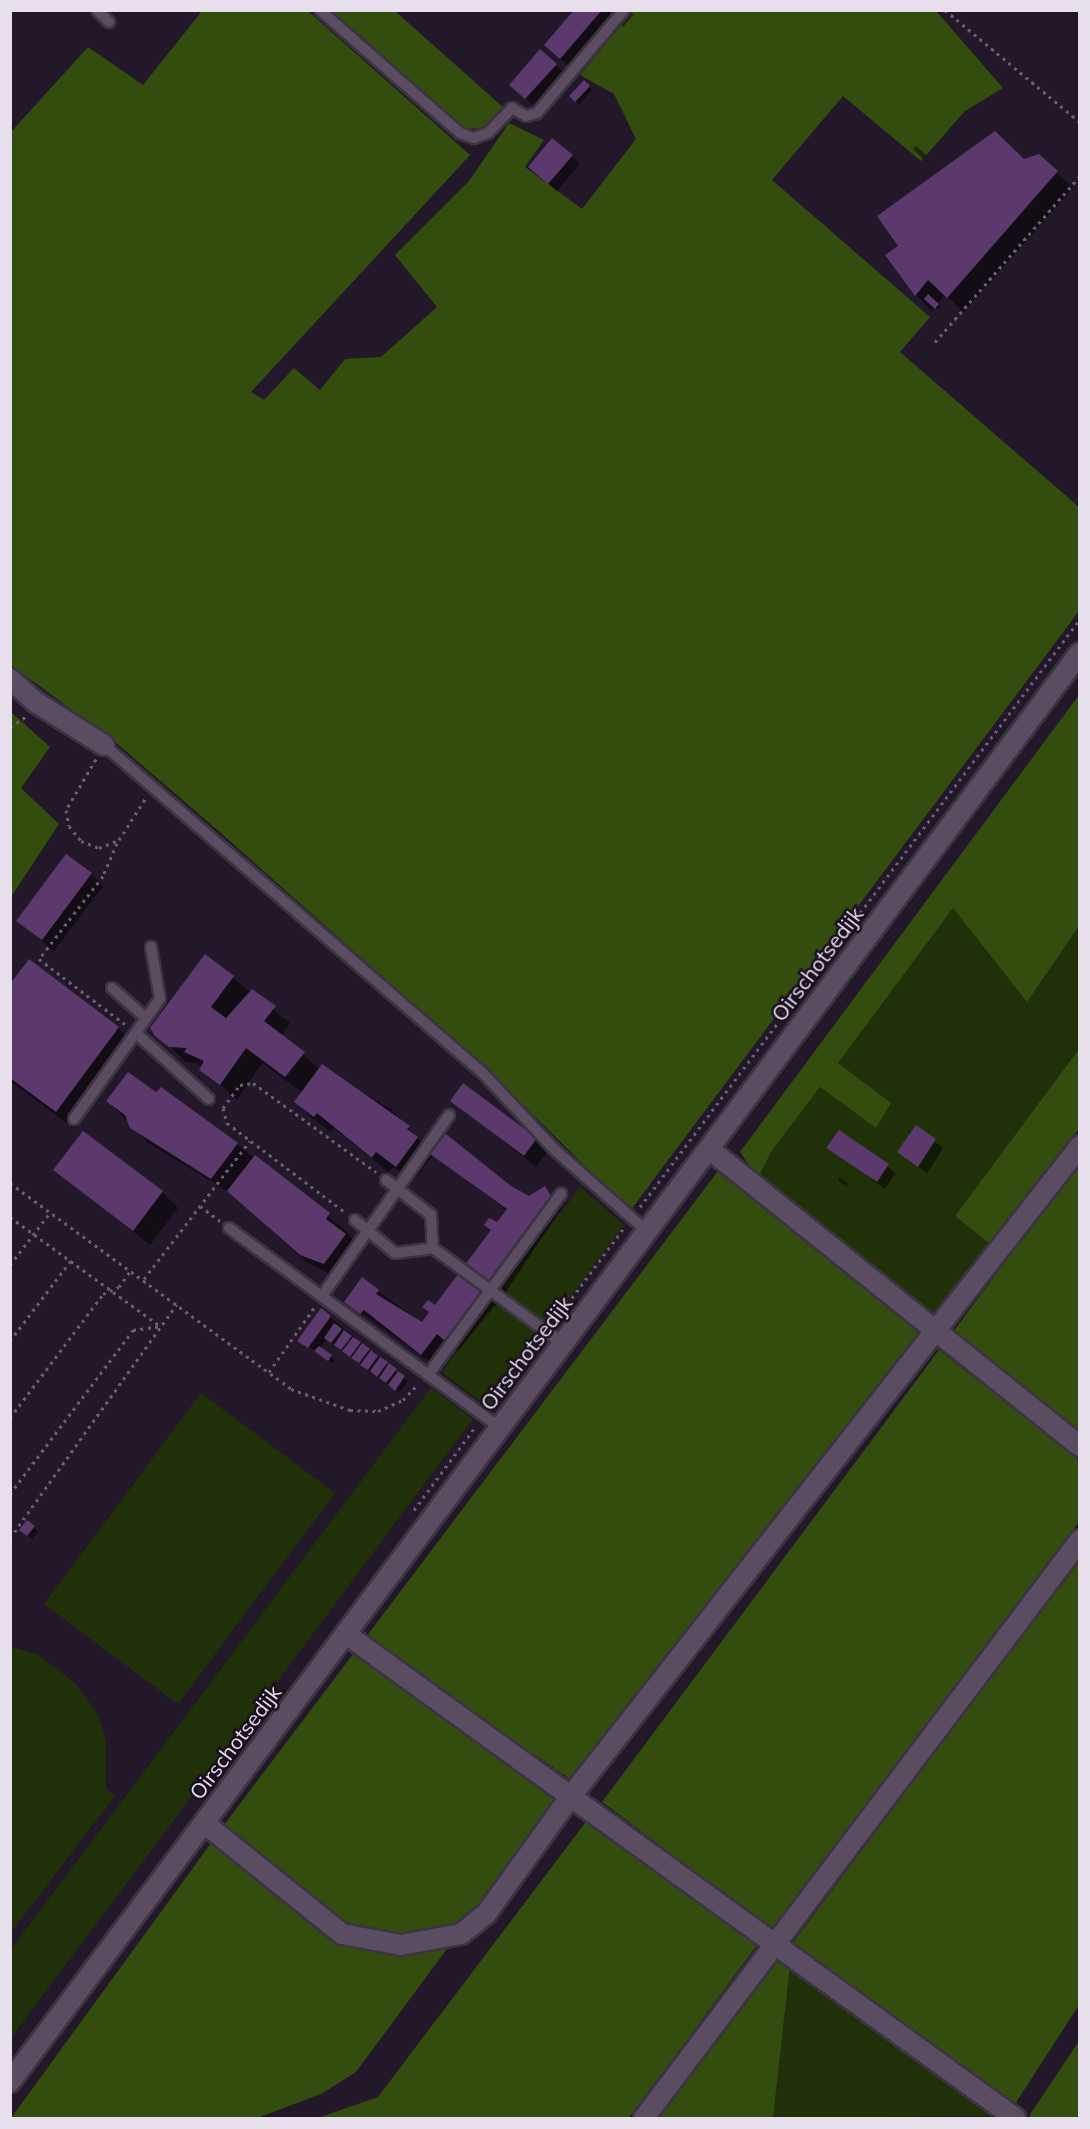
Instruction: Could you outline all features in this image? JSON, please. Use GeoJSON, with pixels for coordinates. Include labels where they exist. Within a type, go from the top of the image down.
{"type":"FeatureCollection","features":[{"type":"Feature","properties":{"kind":"street","name":"Oirschotsedijk"},"geometry":{"type":"LineString","coordinates":[[10,2082],[1080,653]]}},
{"type":"Feature","properties":{"kind":"street"},"geometry":{"type":"LineString","coordinates":[[10,679],[38,704],[109,749]]}},
{"type":"Feature","properties":{"kind":"street"},"geometry":{"type":"LineString","coordinates":[[204,1823],[322,1922],[364,1942],[400,1945],[461,1934],[486,1914],[573,1794],[938,1331],[1080,1146]]}},
{"type":"Feature","properties":{"kind":"street"},"geometry":{"type":"LineString","coordinates":[[709,1149],[1080,1446]]}},
{"type":"Feature","properties":{"kind":"street"},"geometry":{"type":"LineString","coordinates":[[644,2118],[1080,1540]]}},
{"type":"Feature","properties":{"kind":"street"},"geometry":{"type":"LineString","coordinates":[[346,1634],[573,1794],[775,1944],[1016,2118]]}},
{"type":"Feature","properties":{"kind":"lane"},"geometry":{"type":"LineString","coordinates":[[97,10],[110,22]]}},
{"type":"Feature","properties":{"kind":"lane"},"geometry":{"type":"LineString","coordinates":[[321,10],[460,133],[474,138],[488,133],[512,108],[526,116],[537,113],[624,10]]}},
{"type":"Feature","properties":{"kind":"lane"},"geometry":{"type":"LineString","coordinates":[[109,749],[481,1071],[555,1150],[647,1231]]}},
{"type":"Feature","properties":{"kind":"lane"},"geometry":{"type":"LineString","coordinates":[[74,1119],[160,999],[151,947]]}},
{"type":"Feature","properties":{"kind":"lane"},"geometry":{"type":"LineString","coordinates":[[112,988],[146,1018]]}},
{"type":"Feature","properties":{"kind":"lane"},"geometry":{"type":"LineString","coordinates":[[136,1033],[209,1099]]}},
{"type":"Feature","properties":{"kind":"lane"},"geometry":{"type":"LineString","coordinates":[[322,1296],[390,1183],[449,1115]]}},
{"type":"Feature","properties":{"kind":"lane"},"geometry":{"type":"LineString","coordinates":[[390,1183],[431,1215],[433,1248]]}},
{"type":"Feature","properties":{"kind":"lane"},"geometry":{"type":"LineString","coordinates":[[428,1375],[561,1194]]}},
{"type":"Feature","properties":{"kind":"lane"},"geometry":{"type":"LineString","coordinates":[[355,1220],[395,1253],[433,1248],[563,1344]]}},
{"type":"Feature","properties":{"kind":"lane"},"geometry":{"type":"LineString","coordinates":[[230,1228],[500,1428]]}},
{"type":"Feature","properties":{"kind":"path"},"geometry":{"type":"LineString","coordinates":[[945,10],[1080,122]]}},
{"type":"Feature","properties":{"kind":"path"},"geometry":{"type":"LineString","coordinates":[[935,342],[1080,176]]}},
{"type":"Feature","properties":{"kind":"path"},"geometry":{"type":"LineString","coordinates":[[10,727],[33,711]]}},
{"type":"Feature","properties":{"kind":"path"},"geometry":{"type":"LineString","coordinates":[[109,749],[97,758],[69,801],[69,826],[81,841],[99,848],[119,840],[148,795],[146,780]]}},
{"type":"Feature","properties":{"kind":"path"},"geometry":{"type":"LineString","coordinates":[[117,843],[103,876],[39,959],[136,1033]]}},
{"type":"Feature","properties":{"kind":"path"},"geometry":{"type":"LineString","coordinates":[[223,1108],[240,1085],[253,1083],[390,1183]]}},
{"type":"Feature","properties":{"kind":"path"},"geometry":{"type":"LineString","coordinates":[[209,1099],[223,1108],[227,1123],[355,1220]]}},
{"type":"Feature","properties":{"kind":"path"},"geometry":{"type":"LineString","coordinates":[[144,1279],[250,1140]]}},
{"type":"Feature","properties":{"kind":"path"},"geometry":{"type":"LineString","coordinates":[[10,1183],[49,1214],[144,1279],[269,1372],[320,1401],[378,1411],[403,1400],[428,1375]]}},
{"type":"Feature","properties":{"kind":"path"},"geometry":{"type":"LineString","coordinates":[[200,1206],[230,1228]]}},
{"type":"Feature","properties":{"kind":"path"},"geometry":{"type":"LineString","coordinates":[[10,1266],[49,1214]]}},
{"type":"Feature","properties":{"kind":"path"},"geometry":{"type":"LineString","coordinates":[[10,1217],[36,1232],[160,1326]]}},
{"type":"Feature","properties":{"kind":"path"},"geometry":{"type":"LineString","coordinates":[[10,1341],[72,1259]]}},
{"type":"Feature","properties":{"kind":"path"},"geometry":{"type":"LineString","coordinates":[[10,1418],[103,1294],[113,1290],[131,1270]]}},
{"type":"Feature","properties":{"kind":"path"},"geometry":{"type":"LineString","coordinates":[[269,1372],[322,1296]]}},
{"type":"Feature","properties":{"kind":"path"},"geometry":{"type":"LineString","coordinates":[[10,1538],[177,1304]]}},
{"type":"Feature","properties":{"kind":"path"},"geometry":{"type":"LineString","coordinates":[[10,1494],[133,1330],[160,1326]]}},
{"type":"Feature","properties":{"kind":"green space"},"geometry":{"type":"Polygon","coordinates":[[[202,11],[308,11],[470,155],[251,392],[264,400],[294,368],[320,390],[345,359],[381,357],[437,307],[395,255],[469,181],[509,123],[544,140],[525,167],[582,209],[636,139],[614,94],[580,75],[633,11],[936,11],[1003,88],[965,111],[921,161],[843,96],[772,180],[930,317],[900,352],[1079,507],[1079,611],[630,1211],[489,1071],[214,827],[114,741],[11,665],[11,132],[88,47],[143,85],[202,11]]]}},
{"type":"Feature","properties":{"kind":"green space"},"geometry":{"type":"Polygon","coordinates":[[[329,11],[395,11],[504,108],[482,129],[464,128],[329,11]]]}},
{"type":"Feature","properties":{"kind":"green space"},"geometry":{"type":"Polygon","coordinates":[[[1079,695],[1079,926],[1027,1002],[953,908],[838,1063],[891,1103],[876,1128],[820,1087],[771,1152],[758,1178],[740,1152],[1079,695]]]}},
{"type":"Feature","properties":{"kind":"green space"},"geometry":{"type":"Polygon","coordinates":[[[11,712],[50,747],[21,788],[59,824],[11,897],[11,712]]]}},
{"type":"Feature","properties":{"kind":"green space"},"geometry":{"type":"Polygon","coordinates":[[[953,908],[1027,1002],[1079,926],[1079,1049],[955,1216],[991,1245],[937,1318],[758,1178],[771,1152],[820,1087],[876,1127],[891,1103],[837,1063],[953,908]]]}},
{"type":"Feature","properties":{"kind":"green space"},"geometry":{"type":"Polygon","coordinates":[[[1079,1049],[1079,1129],[991,1245],[955,1216],[1079,1049]]]}},
{"type":"Feature","properties":{"kind":"green space"},"geometry":{"type":"Polygon","coordinates":[[[1079,1162],[1079,1438],[953,1332],[1079,1162]]]}},
{"type":"Feature","properties":{"kind":"green space"},"geometry":{"type":"Polygon","coordinates":[[[718,1171],[921,1334],[571,1780],[370,1640],[559,1797],[356,2072],[321,2094],[257,2118],[11,2118],[230,1817],[718,1171]]]}},
{"type":"Feature","properties":{"kind":"green space"},"geometry":{"type":"Polygon","coordinates":[[[580,1187],[624,1225],[549,1325],[508,1296],[505,1286],[580,1187]]]}},
{"type":"Feature","properties":{"kind":"green space"},"geometry":{"type":"Polygon","coordinates":[[[492,1305],[505,1307],[541,1334],[487,1407],[442,1372],[492,1305]]]}},
{"type":"Feature","properties":{"kind":"green space"},"geometry":{"type":"Polygon","coordinates":[[[939,1350],[1079,1460],[1079,1522],[772,1929],[602,1802],[939,1350]]]}},
{"type":"Feature","properties":{"kind":"green space"},"geometry":{"type":"Polygon","coordinates":[[[431,1388],[473,1419],[11,2038],[11,1949],[431,1388]]]}},
{"type":"Feature","properties":{"kind":"green space"},"geometry":{"type":"Polygon","coordinates":[[[201,1393],[335,1493],[178,1704],[44,1604],[201,1393]]]}},
{"type":"Feature","properties":{"kind":"green space"},"geometry":{"type":"Polygon","coordinates":[[[1079,1560],[1079,2005],[1015,2104],[1009,2104],[792,1944],[1079,1560]]]}},
{"type":"Feature","properties":{"kind":"green space"},"geometry":{"type":"Polygon","coordinates":[[[11,1647],[37,1654],[74,1682],[97,1713],[106,1741],[106,1789],[115,1796],[11,1932],[11,1647]]]}},
{"type":"Feature","properties":{"kind":"green space"},"geometry":{"type":"Polygon","coordinates":[[[588,1819],[758,1944],[629,2118],[318,2118],[378,2097],[588,1819]]]}},
{"type":"Feature","properties":{"kind":"green space"},"geometry":{"type":"Polygon","coordinates":[[[778,1959],[790,1966],[773,2118],[657,2118],[778,1959]]]}},
{"type":"Feature","properties":{"kind":"green space"},"geometry":{"type":"Polygon","coordinates":[[[790,1966],[995,2116],[773,2118],[790,1966]]]}},
{"type":"Feature","properties":{"kind":"green space"},"geometry":{"type":"Polygon","coordinates":[[[1079,2041],[1079,2118],[1029,2118],[1031,2113],[1079,2041]]]}},
{"type":"Feature","properties":{"kind":"building"},"geometry":{"type":"Polygon","coordinates":[[[574,10],[602,10],[560,59],[544,45],[574,10]]]}},
{"type":"Feature","properties":{"kind":"building"},"geometry":{"type":"Polygon","coordinates":[[[540,49],[557,64],[525,99],[509,85],[540,49]]]}},
{"type":"Feature","properties":{"kind":"building"},"geometry":{"type":"Polygon","coordinates":[[[584,80],[590,86],[575,102],[569,96],[584,80]]]}},
{"type":"Feature","properties":{"kind":"building"},"geometry":{"type":"Polygon","coordinates":[[[995,131],[1024,159],[1039,154],[1058,171],[947,298],[928,280],[915,296],[885,255],[898,246],[877,216],[995,131]]]}},
{"type":"Feature","properties":{"kind":"building"},"geometry":{"type":"Polygon","coordinates":[[[552,138],[573,155],[548,184],[528,167],[552,138]]]}},
{"type":"Feature","properties":{"kind":"building"},"geometry":{"type":"Polygon","coordinates":[[[928,294],[939,304],[935,309],[924,299],[928,294]]]}},
{"type":"Feature","properties":{"kind":"building"},"geometry":{"type":"Polygon","coordinates":[[[66,854],[92,873],[42,940],[16,921],[66,854]]]}},
{"type":"Feature","properties":{"kind":"building"},"geometry":{"type":"Polygon","coordinates":[[[205,954],[234,976],[211,1007],[226,1018],[252,989],[276,1006],[264,1021],[305,1052],[285,1077],[246,1048],[220,1085],[199,1070],[204,1061],[184,1052],[187,1048],[169,1047],[155,1036],[150,1028],[205,954]]]}},
{"type":"Feature","properties":{"kind":"building"},"geometry":{"type":"Polygon","coordinates":[[[29,959],[119,1027],[56,1112],[10,1078],[10,984],[29,959]]]}},
{"type":"Feature","properties":{"kind":"building"},"geometry":{"type":"Polygon","coordinates":[[[322,1064],[410,1126],[407,1129],[418,1137],[396,1167],[376,1152],[372,1158],[317,1113],[314,1117],[294,1102],[322,1064]]]}},
{"type":"Feature","properties":{"kind":"building"},"geometry":{"type":"Polygon","coordinates":[[[128,1072],[156,1092],[161,1087],[238,1143],[211,1179],[130,1128],[125,1115],[106,1101],[128,1072]]]}},
{"type":"Feature","properties":{"kind":"building"},"geometry":{"type":"Polygon","coordinates":[[[463,1083],[537,1138],[524,1156],[450,1101],[463,1083]]]}},
{"type":"Feature","properties":{"kind":"building"},"geometry":{"type":"Polygon","coordinates":[[[916,1125],[936,1139],[918,1167],[897,1152],[916,1125]]]}},
{"type":"Feature","properties":{"kind":"building"},"geometry":{"type":"Polygon","coordinates":[[[839,1130],[889,1164],[877,1182],[826,1148],[839,1130]]]}},
{"type":"Feature","properties":{"kind":"building"},"geometry":{"type":"Polygon","coordinates":[[[83,1131],[163,1191],[133,1231],[53,1170],[83,1131]]]}},
{"type":"Feature","properties":{"kind":"building"},"geometry":{"type":"Polygon","coordinates":[[[446,1134],[511,1186],[529,1196],[545,1186],[551,1196],[480,1299],[444,1340],[437,1334],[421,1355],[364,1310],[360,1314],[344,1302],[362,1277],[379,1290],[376,1294],[422,1322],[429,1312],[422,1307],[428,1300],[435,1305],[491,1230],[484,1225],[489,1218],[497,1222],[507,1209],[430,1154],[446,1134]]]}},
{"type":"Feature","properties":{"kind":"building"},"geometry":{"type":"Polygon","coordinates":[[[255,1155],[330,1213],[326,1219],[346,1234],[324,1264],[300,1255],[227,1191],[255,1155]]]}},
{"type":"Feature","properties":{"kind":"building"},"geometry":{"type":"Polygon","coordinates":[[[321,1308],[331,1316],[308,1348],[297,1341],[321,1308]]]}},
{"type":"Feature","properties":{"kind":"building"},"geometry":{"type":"Polygon","coordinates":[[[334,1323],[342,1329],[331,1343],[324,1338],[334,1323]]]}},
{"type":"Feature","properties":{"kind":"building"},"geometry":{"type":"Polygon","coordinates":[[[344,1330],[352,1336],[341,1350],[334,1345],[344,1330]]]}},
{"type":"Feature","properties":{"kind":"building"},"geometry":{"type":"Polygon","coordinates":[[[353,1337],[361,1342],[350,1357],[342,1351],[353,1337]]]}},
{"type":"Feature","properties":{"kind":"building"},"geometry":{"type":"Polygon","coordinates":[[[362,1343],[370,1349],[359,1363],[351,1358],[362,1343]]]}},
{"type":"Feature","properties":{"kind":"building"},"geometry":{"type":"Polygon","coordinates":[[[319,1346],[332,1355],[328,1361],[314,1351],[319,1346]]]}},
{"type":"Feature","properties":{"kind":"building"},"geometry":{"type":"Polygon","coordinates":[[[371,1350],[378,1356],[368,1370],[360,1365],[371,1350]]]}},
{"type":"Feature","properties":{"kind":"building"},"geometry":{"type":"Polygon","coordinates":[[[380,1357],[388,1362],[377,1377],[370,1371],[380,1357]]]}},
{"type":"Feature","properties":{"kind":"building"},"geometry":{"type":"Polygon","coordinates":[[[389,1363],[397,1369],[386,1383],[379,1378],[389,1363]]]}},
{"type":"Feature","properties":{"kind":"building"},"geometry":{"type":"Polygon","coordinates":[[[398,1371],[405,1376],[395,1391],[388,1385],[398,1371]]]}},
{"type":"Feature","properties":{"kind":"building"},"geometry":{"type":"Polygon","coordinates":[[[27,1520],[35,1526],[27,1536],[19,1530],[27,1520]]]}}]}
